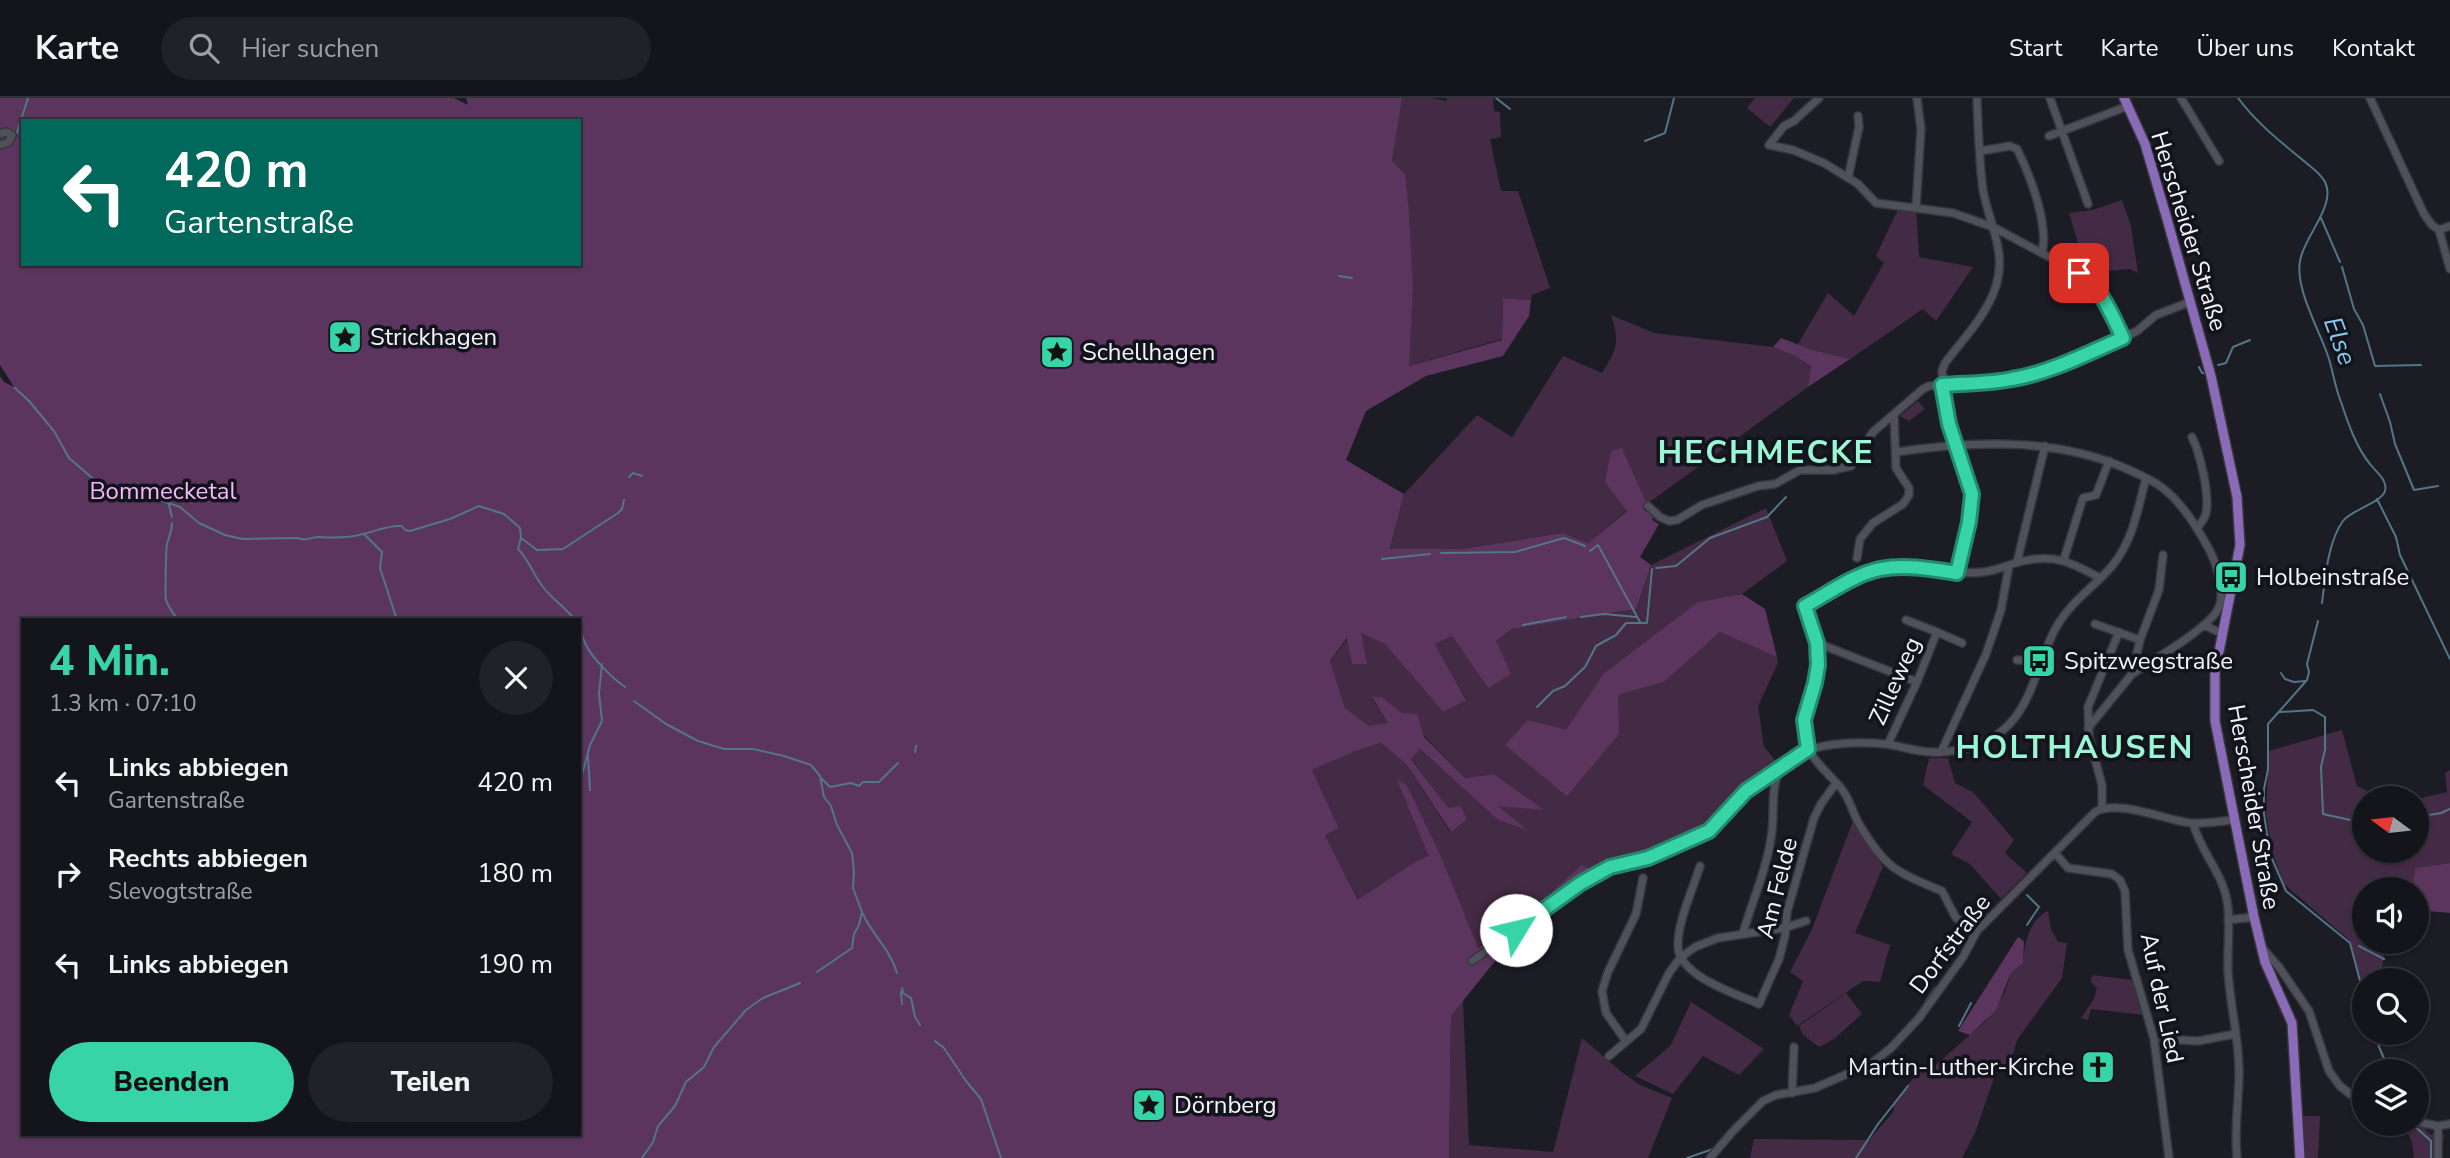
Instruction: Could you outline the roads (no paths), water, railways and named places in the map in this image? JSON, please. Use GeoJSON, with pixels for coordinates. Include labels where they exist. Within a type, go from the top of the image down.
{"type":"FeatureCollection","features":[{"type":"Feature","properties":{"kind":"main road","name":"Herscheider Straße"},"geometry":{"type":"LineString","coordinates":[[2126,102],[2145,144],[2190,302],[2221,417],[2237,497],[2241,531],[2238,565],[2215,672],[2213,707],[2254,918],[2267,967],[2292,1023],[2300,1158]]}},
{"type":"Feature","properties":{"kind":"street"},"geometry":{"type":"LineString","coordinates":[[1819,98],[1794,121],[1784,126],[1769,145],[1824,163],[1858,184],[1876,203],[1953,213],[1993,227],[2042,253],[2085,277],[2104,301],[2123,338]]}},
{"type":"Feature","properties":{"kind":"street"},"geometry":{"type":"LineString","coordinates":[[1916,207],[1921,129],[1917,98]]}},
{"type":"Feature","properties":{"kind":"street"},"geometry":{"type":"LineString","coordinates":[[1957,573],[1969,522],[1972,494],[1949,424],[1942,385],[1943,366],[1981,316],[1996,286],[2001,259],[1983,191],[1976,98]]}},
{"type":"Feature","properties":{"kind":"street"},"geometry":{"type":"LineString","coordinates":[[2050,98],[2088,204]]}},
{"type":"Feature","properties":{"kind":"street"},"geometry":{"type":"LineString","coordinates":[[2181,98],[2220,161]]}},
{"type":"Feature","properties":{"kind":"street"},"geometry":{"type":"LineString","coordinates":[[2370,98],[2428,220],[2439,230],[2450,269]]}},
{"type":"Feature","properties":{"kind":"street"},"geometry":{"type":"LineString","coordinates":[[2049,136],[2126,102]]}},
{"type":"Feature","properties":{"kind":"street"},"geometry":{"type":"LineString","coordinates":[[1848,178],[1859,127],[1858,116]]}},
{"type":"Feature","properties":{"kind":"street"},"geometry":{"type":"LineString","coordinates":[[0,134],[6,132],[12,135],[9,142],[0,145]]}},
{"type":"Feature","properties":{"kind":"street"},"geometry":{"type":"LineString","coordinates":[[1980,151],[2010,146],[2017,149],[2042,216],[2042,253]]}},
{"type":"Feature","properties":{"kind":"street"},"geometry":{"type":"LineString","coordinates":[[2439,230],[2450,226]]}},
{"type":"Feature","properties":{"kind":"street"},"geometry":{"type":"LineString","coordinates":[[1648,506],[1660,517],[1669,521],[1677,520],[1702,505],[1758,486],[1775,484],[1800,470],[1833,470],[1850,466],[1868,437],[1929,386],[1980,384],[2015,379],[2123,338],[2137,331],[2156,314],[2190,302]]}},
{"type":"Feature","properties":{"kind":"street"},"geometry":{"type":"LineString","coordinates":[[1857,558],[1860,539],[1873,523],[1903,504],[1909,495],[1909,488],[1896,468],[1894,414]]}},
{"type":"Feature","properties":{"kind":"street"},"geometry":{"type":"LineString","coordinates":[[2192,437],[2198,450],[2206,501],[2205,516],[2197,528]]}},
{"type":"Feature","properties":{"kind":"street"},"geometry":{"type":"LineString","coordinates":[[1896,452],[1957,445],[2045,446],[2069,450],[2109,461],[2146,478],[2169,494],[2197,528],[2215,562],[2221,596],[2218,610],[2204,625],[2132,674],[2088,727]]}},
{"type":"Feature","properties":{"kind":"street"},"geometry":{"type":"LineString","coordinates":[[1941,752],[1986,654],[2001,610],[2045,446]]}},
{"type":"Feature","properties":{"kind":"street"},"geometry":{"type":"LineString","coordinates":[[2064,559],[2083,498],[2096,495],[2109,461]]}},
{"type":"Feature","properties":{"kind":"street"},"geometry":{"type":"LineString","coordinates":[[1472,961],[1581,883],[1610,867],[1648,858],[1709,831],[1746,791],[1808,749],[1859,742],[1941,752],[1977,745],[2003,728],[2023,707],[2058,624],[2114,563],[2132,533],[2146,478]]}},
{"type":"Feature","properties":{"kind":"street"},"geometry":{"type":"LineString","coordinates":[[2132,674],[2140,640],[2159,590],[2163,555]]}},
{"type":"Feature","properties":{"kind":"street"},"geometry":{"type":"LineString","coordinates":[[1977,931],[1956,918],[1942,891],[1899,873],[1884,861],[1862,828],[1842,789],[1818,765],[1808,749],[1804,720],[1816,681],[1817,643],[1804,607],[1857,577],[1881,569],[1910,567],[1957,573],[1983,572],[2038,559],[2064,559],[2100,578]]}},
{"type":"Feature","properties":{"kind":"street","name":"Zilleweg"},"geometry":{"type":"LineString","coordinates":[[1906,620],[1962,643]]}},
{"type":"Feature","properties":{"kind":"street"},"geometry":{"type":"LineString","coordinates":[[2095,624],[2140,640]]}},
{"type":"Feature","properties":{"kind":"street"},"geometry":{"type":"LineString","coordinates":[[2204,625],[2223,634]]}},
{"type":"Feature","properties":{"kind":"street","name":"Zilleweg"},"geometry":{"type":"LineString","coordinates":[[1888,744],[1937,632]]}},
{"type":"Feature","properties":{"kind":"street"},"geometry":{"type":"LineString","coordinates":[[2119,632],[2088,703],[2088,727],[2102,785],[2102,808],[2122,808],[2193,823],[2234,820]]}},
{"type":"Feature","properties":{"kind":"street"},"geometry":{"type":"LineString","coordinates":[[1817,643],[1917,682]]}},
{"type":"Feature","properties":{"kind":"street"},"geometry":{"type":"LineString","coordinates":[[2017,660],[2043,662]]}},
{"type":"Feature","properties":{"kind":"street"},"geometry":{"type":"LineString","coordinates":[[1743,933],[1769,851],[1776,778],[1782,767]]}},
{"type":"Feature","properties":{"kind":"street","name":"Am Felde"},"geometry":{"type":"LineString","coordinates":[[1680,958],[1706,980],[1759,1004],[1779,959],[1785,936],[1784,928],[1814,818],[1836,783]]}},
{"type":"Feature","properties":{"kind":"street","name":"Dorfstraße"},"geometry":{"type":"LineString","coordinates":[[1710,1158],[1763,1101],[1776,1095],[1815,1088],[1860,1068],[1891,1048],[1919,1018],[1963,957],[1977,931],[2089,817],[2102,808]]}},
{"type":"Feature","properties":{"kind":"street"},"geometry":{"type":"LineString","coordinates":[[2193,823],[2199,841],[2223,884],[2229,914],[2229,994],[2239,1073],[2236,1111],[2237,1158]]}},
{"type":"Feature","properties":{"kind":"street","name":"Auf der Lied"},"geometry":{"type":"LineString","coordinates":[[2054,853],[2067,867],[2109,872],[2118,878],[2123,886],[2126,894],[2128,950],[2154,1039],[2169,1158]]}},
{"type":"Feature","properties":{"kind":"street"},"geometry":{"type":"LineString","coordinates":[[1680,958],[1678,945],[1681,928],[1700,866]]}},
{"type":"Feature","properties":{"kind":"street"},"geometry":{"type":"LineString","coordinates":[[1626,1041],[1606,1013],[1602,991],[1608,972],[1636,914],[1643,878]]}},
{"type":"Feature","properties":{"kind":"street"},"geometry":{"type":"LineString","coordinates":[[2228,920],[2254,918]]}},
{"type":"Feature","properties":{"kind":"street"},"geometry":{"type":"LineString","coordinates":[[1609,1056],[1638,1032],[1647,1020],[1665,979],[1680,958],[1711,940],[1784,928],[1806,921]]}},
{"type":"Feature","properties":{"kind":"street"},"geometry":{"type":"LineString","coordinates":[[2261,946],[2279,967],[2309,1012],[2334,1080],[2352,1095]]}},
{"type":"Feature","properties":{"kind":"street"},"geometry":{"type":"LineString","coordinates":[[2163,1039],[2198,1041],[2235,1034]]}},
{"type":"Feature","properties":{"kind":"street"},"geometry":{"type":"LineString","coordinates":[[1792,1093],[1794,1047]]}},
{"type":"Feature","properties":{"kind":"street"},"geometry":{"type":"LineString","coordinates":[[2429,1124],[2450,1124]]}},
{"type":"Feature","properties":{"kind":"street"},"geometry":{"type":"LineString","coordinates":[[2438,1126],[2438,1158]]}},
{"type":"Feature","properties":{"kind":"waterway"},"geometry":{"type":"LineString","coordinates":[[21,119],[28,98]]}},
{"type":"Feature","properties":{"kind":"waterway"},"geometry":{"type":"LineString","coordinates":[[1496,98],[1510,109]]}},
{"type":"Feature","properties":{"kind":"waterway"},"geometry":{"type":"LineString","coordinates":[[1645,141],[1665,133],[1674,98]]}},
{"type":"Feature","properties":{"kind":"waterway","name":"Else"},"geometry":{"type":"LineString","coordinates":[[2238,98],[2259,122],[2325,182],[2327,201],[2302,252],[2299,272],[2301,284],[2353,434],[2385,487],[2382,495],[2352,513],[2338,529],[2328,560],[2322,603]]}},
{"type":"Feature","properties":{"kind":"waterway"},"geometry":{"type":"LineString","coordinates":[[17,133],[21,120]]}},
{"type":"Feature","properties":{"kind":"waterway"},"geometry":{"type":"LineString","coordinates":[[2321,218],[2340,262]]}},
{"type":"Feature","properties":{"kind":"waterway"},"geometry":{"type":"LineString","coordinates":[[2342,267],[2375,366],[2421,365]]}},
{"type":"Feature","properties":{"kind":"waterway"},"geometry":{"type":"LineString","coordinates":[[1339,276],[1352,278]]}},
{"type":"Feature","properties":{"kind":"waterway","name":"HECHMECKE"},"geometry":{"type":"LineString","coordinates":[[2218,365],[2226,363],[2233,347],[2250,340]]}},
{"type":"Feature","properties":{"kind":"waterway","name":"HECHMECKE"},"geometry":{"type":"LineString","coordinates":[[2199,367],[2202,373],[2205,373]]}},
{"type":"Feature","properties":{"kind":"waterway"},"geometry":{"type":"LineString","coordinates":[[15,388],[54,431],[69,458],[106,490],[180,507],[199,523],[225,535],[242,539],[335,538],[392,526],[402,526],[410,531],[450,519],[479,506],[504,514],[520,528],[518,549],[547,591],[573,618]]}},
{"type":"Feature","properties":{"kind":"waterway"},"geometry":{"type":"LineString","coordinates":[[2380,394],[2395,444],[2414,490],[2438,486]]}},
{"type":"Feature","properties":{"kind":"waterway"},"geometry":{"type":"LineString","coordinates":[[629,477],[633,473],[642,476]]}},
{"type":"Feature","properties":{"kind":"waterway","name":"HECHMECKE"},"geometry":{"type":"LineString","coordinates":[[1656,568],[1676,566],[1710,538],[1767,517],[1786,497]]}},
{"type":"Feature","properties":{"kind":"waterway"},"geometry":{"type":"LineString","coordinates":[[2377,499],[2396,537],[2400,555],[2450,659]]}},
{"type":"Feature","properties":{"kind":"waterway"},"geometry":{"type":"LineString","coordinates":[[521,538],[537,550],[563,549],[618,513],[624,500]]}},
{"type":"Feature","properties":{"kind":"waterway"},"geometry":{"type":"LineString","coordinates":[[169,505],[172,517]]}},
{"type":"Feature","properties":{"kind":"waterway"},"geometry":{"type":"LineString","coordinates":[[172,523],[167,544],[166,600],[176,618]]}},
{"type":"Feature","properties":{"kind":"waterway"},"geometry":{"type":"LineString","coordinates":[[364,534],[382,552],[380,568],[396,618]]}},
{"type":"Feature","properties":{"kind":"waterway"},"geometry":{"type":"LineString","coordinates":[[1441,553],[1515,552],[1564,538],[1585,546]]}},
{"type":"Feature","properties":{"kind":"waterway"},"geometry":{"type":"LineString","coordinates":[[1590,551],[1598,545],[1640,622]]}},
{"type":"Feature","properties":{"kind":"waterway"},"geometry":{"type":"LineString","coordinates":[[1382,559],[1430,554]]}},
{"type":"Feature","properties":{"kind":"waterway","name":"HECHMECKE"},"geometry":{"type":"LineString","coordinates":[[1537,707],[1553,691],[1565,686],[1585,667],[1596,646],[1616,635],[1626,623],[1647,623],[1652,569]]}},
{"type":"Feature","properties":{"kind":"waterway"},"geometry":{"type":"LineString","coordinates":[[1581,617],[1604,614],[1636,617]]}},
{"type":"Feature","properties":{"kind":"waterway"},"geometry":{"type":"LineString","coordinates":[[1523,625],[1566,617]]}},
{"type":"Feature","properties":{"kind":"waterway","name":"Else"},"geometry":{"type":"LineString","coordinates":[[2318,621],[2307,664],[2307,680],[2268,724],[2264,814],[2270,854],[2286,891],[2350,943],[2357,968]]}},
{"type":"Feature","properties":{"kind":"waterway"},"geometry":{"type":"LineString","coordinates":[[581,632],[592,655],[625,687]]}},
{"type":"Feature","properties":{"kind":"waterway"},"geometry":{"type":"LineString","coordinates":[[581,779],[590,745],[602,721],[599,693],[602,664]]}},
{"type":"Feature","properties":{"kind":"waterway"},"geometry":{"type":"LineString","coordinates":[[2281,673],[2285,679],[2305,681]]}},
{"type":"Feature","properties":{"kind":"waterway"},"geometry":{"type":"LineString","coordinates":[[634,701],[666,724],[698,741],[724,749],[753,749],[784,756],[811,765],[820,776],[824,797],[831,806],[837,825],[852,853],[853,888],[862,912],[852,948],[817,972]]}},
{"type":"Feature","properties":{"kind":"waterway"},"geometry":{"type":"LineString","coordinates":[[2280,712],[2313,710],[2325,717],[2325,750],[2321,767],[2323,814],[2352,820]]}},
{"type":"Feature","properties":{"kind":"waterway"},"geometry":{"type":"LineString","coordinates":[[915,752],[916,746]]}},
{"type":"Feature","properties":{"kind":"waterway"},"geometry":{"type":"LineString","coordinates":[[588,756],[590,790]]}},
{"type":"Feature","properties":{"kind":"waterway"},"geometry":{"type":"LineString","coordinates":[[820,777],[830,787],[851,783],[859,786],[863,782],[879,782],[898,763]]}},
{"type":"Feature","properties":{"kind":"waterway"},"geometry":{"type":"LineString","coordinates":[[2429,815],[2450,809]]}},
{"type":"Feature","properties":{"kind":"waterway"},"geometry":{"type":"LineString","coordinates":[[2027,895],[2039,907],[2027,925]]}},
{"type":"Feature","properties":{"kind":"waterway"},"geometry":{"type":"LineString","coordinates":[[863,914],[897,973]]}},
{"type":"Feature","properties":{"kind":"waterway"},"geometry":{"type":"LineString","coordinates":[[2374,954],[2384,959]]}},
{"type":"Feature","properties":{"kind":"waterway"},"geometry":{"type":"LineString","coordinates":[[642,1158],[653,1142],[658,1126],[675,1106],[686,1082],[704,1067],[714,1047],[746,1010],[763,998],[800,983]]}},
{"type":"Feature","properties":{"kind":"waterway"},"geometry":{"type":"LineString","coordinates":[[902,988],[903,993],[911,998],[915,1017],[920,1025]]}},
{"type":"Feature","properties":{"kind":"waterway"},"geometry":{"type":"LineString","coordinates":[[1926,1001],[1935,988]]}},
{"type":"Feature","properties":{"kind":"waterway"},"geometry":{"type":"LineString","coordinates":[[901,992],[902,1004]]}},
{"type":"Feature","properties":{"kind":"waterway"},"geometry":{"type":"LineString","coordinates":[[1959,1026],[1971,1003]]}},
{"type":"Feature","properties":{"kind":"waterway"},"geometry":{"type":"LineString","coordinates":[[1914,1018],[1924,1005]]}},
{"type":"Feature","properties":{"kind":"waterway"},"geometry":{"type":"LineString","coordinates":[[935,1041],[944,1048],[981,1099],[1001,1158]]}},
{"type":"Feature","properties":{"kind":"waterway","name":"Else"},"geometry":{"type":"LineString","coordinates":[[2378,1045],[2384,1059]]}},
{"type":"Feature","properties":{"kind":"waterway"},"geometry":{"type":"LineString","coordinates":[[1856,1158],[1908,1086]]}},
{"type":"Feature","properties":{"kind":"waterway","name":"Else"},"geometry":{"type":"LineString","coordinates":[[2425,1136],[2431,1141],[2431,1158]]}},
{"type":"Feature","properties":{"kind":"waterway"},"geometry":{"type":"LineString","coordinates":[[1687,1158],[1713,1149]]}},
{"type":"Feature","properties":{"kind":"place","name":"Strickhagen"},"geometry":{"type":"Point","coordinates":[345,337]}},
{"type":"Feature","properties":{"kind":"place","name":"Schellhagen"},"geometry":{"type":"Point","coordinates":[1057,352]}},
{"type":"Feature","properties":{"kind":"place","name":"Holbeinstraße"},"geometry":{"type":"Point","coordinates":[2231,577]}},
{"type":"Feature","properties":{"kind":"place","name":"Spitzwegstraße"},"geometry":{"type":"Point","coordinates":[2039,661]}},
{"type":"Feature","properties":{"kind":"place","name":"Martin-Luther-Kirche"},"geometry":{"type":"Point","coordinates":[2098,1067]}},
{"type":"Feature","properties":{"kind":"place","name":"Dörnberg"},"geometry":{"type":"Point","coordinates":[1149,1105]}},
{"type":"Feature","properties":{"kind":"district","name":"HECHMECKE"},"geometry":{"type":"Point","coordinates":[1766,452]}},
{"type":"Feature","properties":{"kind":"district","name":"HOLTHAUSEN"},"geometry":{"type":"Point","coordinates":[2075,747]}},
{"type":"Feature","properties":{"kind":"park label","name":"Bommecketal"},"geometry":{"type":"Point","coordinates":[163,491]}}]}
